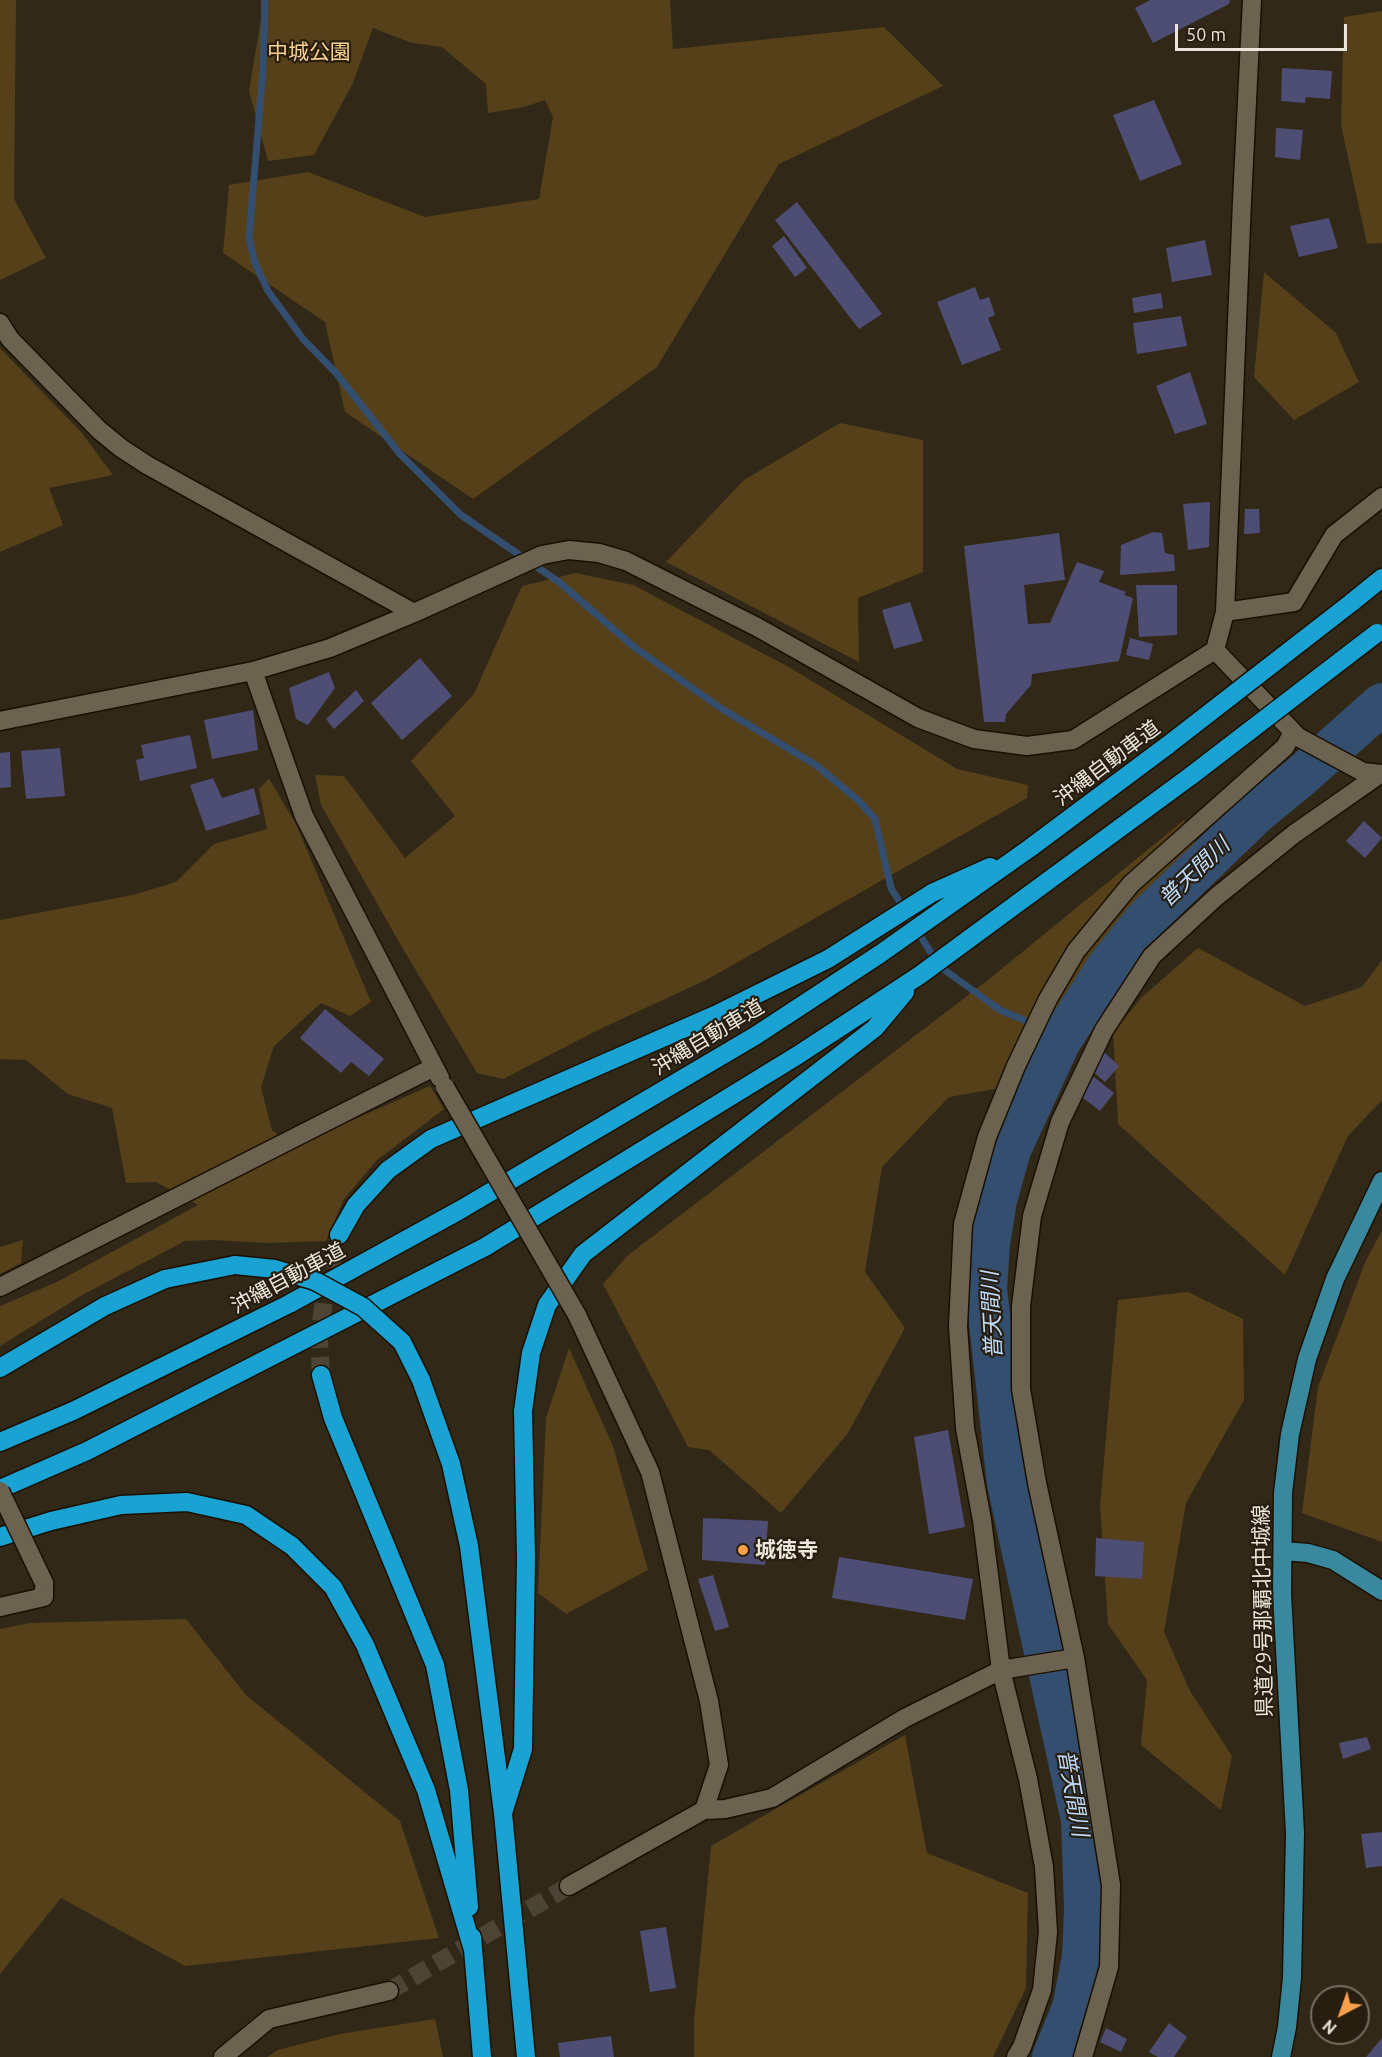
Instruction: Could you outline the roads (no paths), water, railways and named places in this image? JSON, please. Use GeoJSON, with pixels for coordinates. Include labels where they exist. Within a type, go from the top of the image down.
{"type":"FeatureCollection","features":[{"type":"Feature","properties":{"kind":"highway","name":"沖縄自動車道"},"geometry":{"type":"LineString","coordinates":[[0,1443],[73,1411],[289,1304],[460,1210],[755,1036],[880,954],[1030,848],[1168,745],[1382,578]]}},
{"type":"Feature","properties":{"kind":"highway"},"geometry":{"type":"LineString","coordinates":[[0,1490],[87,1451],[485,1247],[798,1055],[920,975],[1192,775],[1379,631]]}},
{"type":"Feature","properties":{"kind":"highway"},"geometry":{"type":"LineString","coordinates":[[339,1235],[356,1204],[388,1170],[431,1139],[715,1015],[828,959],[932,893],[1030,848]]}},
{"type":"Feature","properties":{"kind":"highway"},"geometry":{"type":"LineString","coordinates":[[503,1813],[523,1749],[526,1558],[523,1411],[531,1353],[547,1305],[583,1254],[875,1028],[920,975]]}},
{"type":"Feature","properties":{"kind":"highway"},"geometry":{"type":"LineString","coordinates":[[0,1368],[105,1306],[165,1279],[235,1265],[275,1269],[315,1281],[363,1307],[402,1342],[421,1380],[451,1464],[469,1546],[503,1813],[526,2057]]}},
{"type":"Feature","properties":{"kind":"highway"},"geometry":{"type":"LineString","coordinates":[[321,1376],[333,1418],[435,1665],[459,1790],[482,2057]]}},
{"type":"Feature","properties":{"kind":"highway"},"geometry":{"type":"LineString","coordinates":[[0,1537],[51,1521],[121,1504],[187,1502],[246,1515],[292,1546],[333,1587],[365,1645],[426,1790],[473,1950]]}},
{"type":"Feature","properties":{"kind":"main road","name":"県道29号那覇北中城線"},"geometry":{"type":"LineString","coordinates":[[1281,2057],[1287,2027],[1292,1978],[1295,1833],[1282,1594],[1283,1493],[1290,1434],[1307,1359],[1335,1279],[1382,1181]]}},
{"type":"Feature","properties":{"kind":"main road"},"geometry":{"type":"LineString","coordinates":[[1283,1551],[1308,1553],[1333,1560],[1382,1591]]}},
{"type":"Feature","properties":{"kind":"street"},"geometry":{"type":"LineString","coordinates":[[0,721],[253,671],[330,648],[542,555],[569,550],[599,553],[626,561],[757,627],[918,718],[974,739],[1027,746],[1073,740],[1215,650],[1225,612],[1252,0]]}},
{"type":"Feature","properties":{"kind":"street"},"geometry":{"type":"LineString","coordinates":[[0,323],[10,339],[99,430],[122,448],[147,465],[414,613]]}},
{"type":"Feature","properties":{"kind":"street"},"geometry":{"type":"LineString","coordinates":[[1225,612],[1294,602],[1334,535],[1382,497]]}},
{"type":"Feature","properties":{"kind":"street"},"geometry":{"type":"LineString","coordinates":[[1083,2057],[1109,1967],[1111,1885],[1074,1658],[1037,1483],[1021,1389],[1021,1306],[1032,1216],[1060,1122],[1104,1030],[1152,956],[1216,897],[1375,773],[1295,734],[1215,650]]}},
{"type":"Feature","properties":{"kind":"street"},"geometry":{"type":"LineString","coordinates":[[253,671],[304,816],[434,1067],[577,1315],[650,1472],[709,1701],[719,1766],[704,1810]]}},
{"type":"Feature","properties":{"kind":"street"},"geometry":{"type":"LineString","coordinates":[[1016,2057],[1022,2048],[1042,1990],[1048,1932],[1044,1867],[1028,1779],[1002,1670],[982,1520],[965,1428],[958,1326],[963,1224],[987,1137],[1042,1012],[1076,951],[1131,884],[1285,747],[1295,734]]}},
{"type":"Feature","properties":{"kind":"street"},"geometry":{"type":"LineString","coordinates":[[0,1287],[434,1067]]}},
{"type":"Feature","properties":{"kind":"street"},"geometry":{"type":"LineString","coordinates":[[0,1490],[44,1583],[44,1597],[0,1607]]}},
{"type":"Feature","properties":{"kind":"street"},"geometry":{"type":"LineString","coordinates":[[568,1886],[704,1810],[725,1809],[772,1798],[905,1718],[1002,1670],[1074,1658]]}},
{"type":"Feature","properties":{"kind":"street"},"geometry":{"type":"LineString","coordinates":[[223,2057],[270,2019],[389,1991]]}},
{"type":"Feature","properties":{"kind":"waterway"},"geometry":{"type":"LineString","coordinates":[[265,0],[263,70],[249,238],[255,263],[268,291],[303,339],[336,373],[400,454],[461,515],[559,582],[634,647],[722,709],[816,765],[859,801],[875,819],[891,888],[939,966],[1000,1010],[1024,1020],[1060,1041]]}},
{"type":"Feature","properties":{"kind":"waterway","name":"普天間川"},"geometry":{"type":"LineString","coordinates":[[1053,2057],[1073,2008],[1083,1957],[1085,1909],[1082,1820],[1008,1484],[986,1288],[989,1244],[996,1200],[1010,1150],[1060,1041],[1109,965],[1147,918],[1255,814],[1382,704]]}},
{"type":"Feature","properties":{"kind":"tunnel"},"geometry":{"type":"LineString","coordinates":[[321,1375],[319,1340],[325,1291],[339,1235]]}},
{"type":"Feature","properties":{"kind":"tunnel"},"geometry":{"type":"LineString","coordinates":[[389,1991],[569,1886]]}},
{"type":"Feature","properties":{"kind":"place","name":"城徳寺"},"geometry":{"type":"Point","coordinates":[743,1550]}},
{"type":"Feature","properties":{"kind":"park label","name":"中城公園"},"geometry":{"type":"Point","coordinates":[309,52]}}]}
